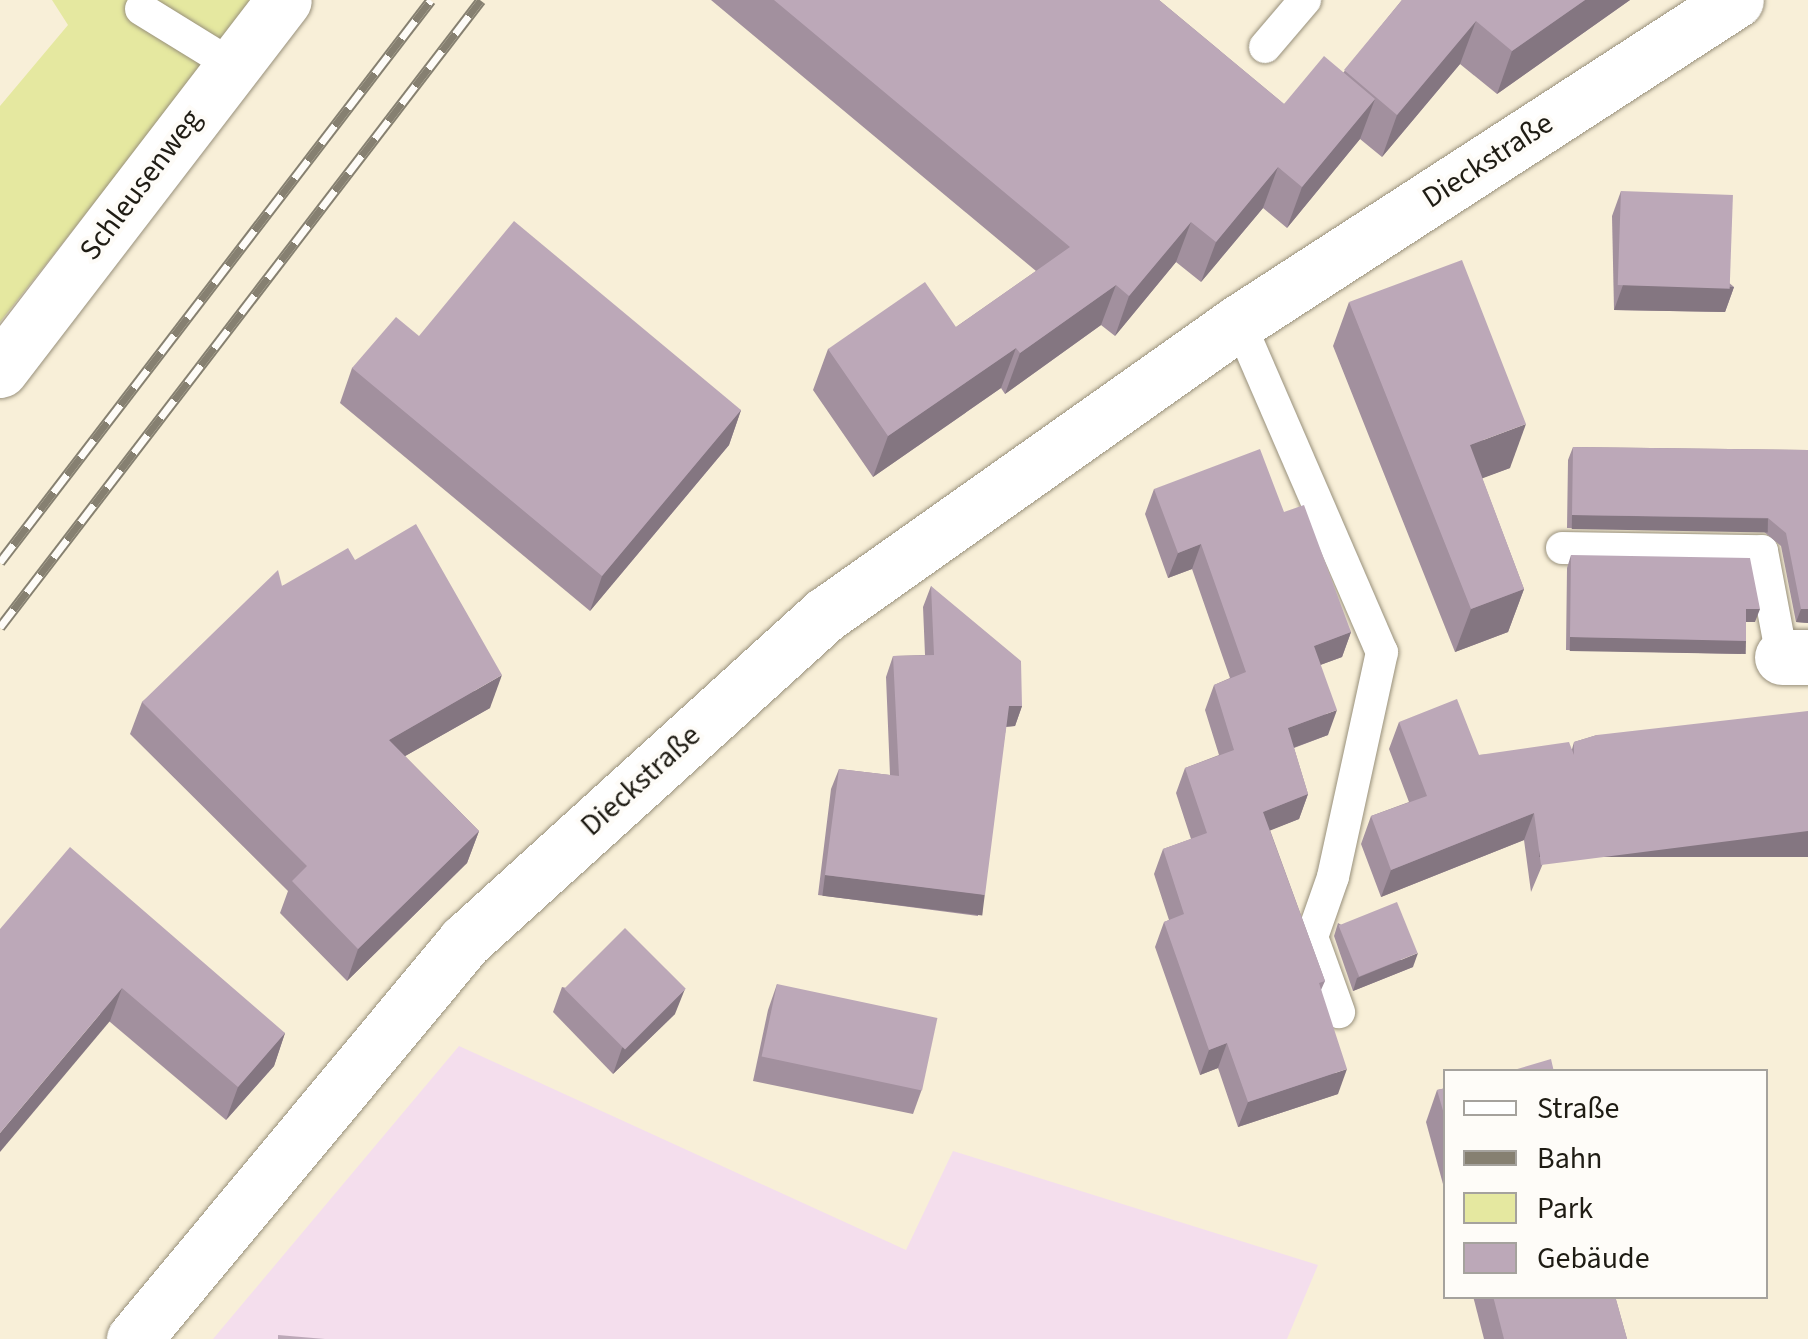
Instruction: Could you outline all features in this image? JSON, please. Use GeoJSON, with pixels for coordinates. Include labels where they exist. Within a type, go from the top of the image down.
{"type":"FeatureCollection","features":[{"type":"Feature","properties":{"kind":"street","name":"Schleusenweg"},"geometry":{"type":"LineString","coordinates":[[0,370],[284,0]]}},
{"type":"Feature","properties":{"kind":"street","name":"Dieckstraße"},"geometry":{"type":"LineString","coordinates":[[134,1339],[465,940],[826,614],[1239,322],[1736,0]]}},
{"type":"Feature","properties":{"kind":"lane"},"geometry":{"type":"LineString","coordinates":[[1266,47],[1304,0]]}},
{"type":"Feature","properties":{"kind":"lane"},"geometry":{"type":"LineString","coordinates":[[141,9],[232,65]]}},
{"type":"Feature","properties":{"kind":"lane"},"geometry":{"type":"LineString","coordinates":[[1239,322],[1382,652],[1334,876],[1312,937],[1339,1012]]}},
{"type":"Feature","properties":{"kind":"lane"},"geometry":{"type":"LineString","coordinates":[[1562,548],[1762,552],[1795,658]]}},
{"type":"Feature","properties":{"kind":"shaded area"},"geometry":{"type":"Polygon","coordinates":[[[459,1046],[906,1250],[953,1151],[1318,1265],[1287,1339],[213,1339],[459,1046]]]}},
{"type":"Feature","properties":{"kind":"green space"},"geometry":{"type":"Polygon","coordinates":[[[52,0],[255,0],[0,322],[0,106],[68,25],[52,0]]]}},
{"type":"Feature","properties":{"kind":"building"},"geometry":{"type":"Polygon","coordinates":[[[774,0],[1159,0],[1284,104],[1324,56],[1375,99],[1302,187],[1278,167],[1216,242],[1191,222],[1129,296],[1116,285],[1020,353],[1016,348],[888,436],[828,349],[925,282],[956,327],[1070,247],[774,0]]]}},
{"type":"Feature","properties":{"kind":"building"},"geometry":{"type":"Polygon","coordinates":[[[1402,0],[1585,0],[1512,51],[1476,21],[1397,115],[1344,70],[1402,0]]]}},
{"type":"Feature","properties":{"kind":"building"},"geometry":{"type":"Polygon","coordinates":[[[1621,191],[1733,195],[1730,289],[1618,285],[1621,191]]]}},
{"type":"Feature","properties":{"kind":"building"},"geometry":{"type":"Polygon","coordinates":[[[514,221],[741,410],[602,576],[352,368],[396,317],[419,336],[514,221]]]}},
{"type":"Feature","properties":{"kind":"building"},"geometry":{"type":"Polygon","coordinates":[[[1462,260],[1526,424],[1470,445],[1524,589],[1471,609],[1349,302],[1462,260]]]}},
{"type":"Feature","properties":{"kind":"building"},"geometry":{"type":"Polygon","coordinates":[[[1573,447],[1808,450],[1808,609],[1801,609],[1786,533],[1768,518],[1572,515],[1573,447]]]}},
{"type":"Feature","properties":{"kind":"building"},"geometry":{"type":"Polygon","coordinates":[[[1260,449],[1284,512],[1304,505],[1351,632],[1314,646],[1337,710],[1288,728],[1308,794],[1263,812],[1325,981],[1319,983],[1347,1069],[1248,1102],[1227,1043],[1209,1050],[1164,922],[1184,914],[1163,849],[1207,833],[1185,768],[1234,750],[1214,685],[1246,672],[1201,544],[1178,553],[1154,489],[1260,449]]]}},
{"type":"Feature","properties":{"kind":"building"},"geometry":{"type":"Polygon","coordinates":[[[416,524],[502,675],[389,740],[479,831],[358,949],[292,881],[307,866],[142,702],[278,570],[282,586],[348,548],[355,560],[416,524]]]}},
{"type":"Feature","properties":{"kind":"building"},"geometry":{"type":"Polygon","coordinates":[[[1571,555],[1750,558],[1760,609],[1746,609],[1746,641],[1570,637],[1571,555]]]}},
{"type":"Feature","properties":{"kind":"building"},"geometry":{"type":"Polygon","coordinates":[[[931,586],[1021,661],[1022,706],[1009,706],[985,895],[825,875],[839,769],[899,776],[893,656],[934,655],[931,586]]]}},
{"type":"Feature","properties":{"kind":"building"},"geometry":{"type":"Polygon","coordinates":[[[1457,699],[1479,755],[1569,742],[1574,755],[1574,742],[1597,735],[1808,711],[1808,831],[1541,865],[1534,813],[1391,870],[1371,816],[1427,796],[1399,722],[1457,699]]]}},
{"type":"Feature","properties":{"kind":"building"},"geometry":{"type":"Polygon","coordinates":[[[70,847],[285,1033],[238,1087],[122,988],[0,1133],[0,929],[70,847]]]}},
{"type":"Feature","properties":{"kind":"building"},"geometry":{"type":"Polygon","coordinates":[[[1397,902],[1418,953],[1359,977],[1339,926],[1397,902]]]}},
{"type":"Feature","properties":{"kind":"building"},"geometry":{"type":"Polygon","coordinates":[[[625,928],[686,989],[625,1050],[564,989],[625,928]]]}},
{"type":"Feature","properties":{"kind":"building"},"geometry":{"type":"Polygon","coordinates":[[[777,984],[937,1018],[922,1090],[762,1056],[777,984]]]}},
{"type":"Feature","properties":{"kind":"building"},"geometry":{"type":"Polygon","coordinates":[[[1551,1059],[1553,1069],[1517,1069],[1551,1059]]]}},
{"type":"Feature","properties":{"kind":"building"},"geometry":{"type":"Polygon","coordinates":[[[1443,1089],[1443,1111],[1437,1090],[1443,1089]]]}},
{"type":"Feature","properties":{"kind":"building"},"geometry":{"type":"Polygon","coordinates":[[[1494,1299],[1616,1299],[1627,1339],[1504,1339],[1494,1299]]]}},
{"type":"Feature","properties":{"kind":"building"},"geometry":{"type":"Polygon","coordinates":[[[278,1335],[325,1339],[278,1339],[278,1335]]]}},
{"type":"Feature","properties":{"kind":"railway"},"geometry":{"type":"LineString","coordinates":[[0,562],[431,0]]}},
{"type":"Feature","properties":{"kind":"railway"},"geometry":{"type":"LineString","coordinates":[[0,627],[481,0]]}}]}
